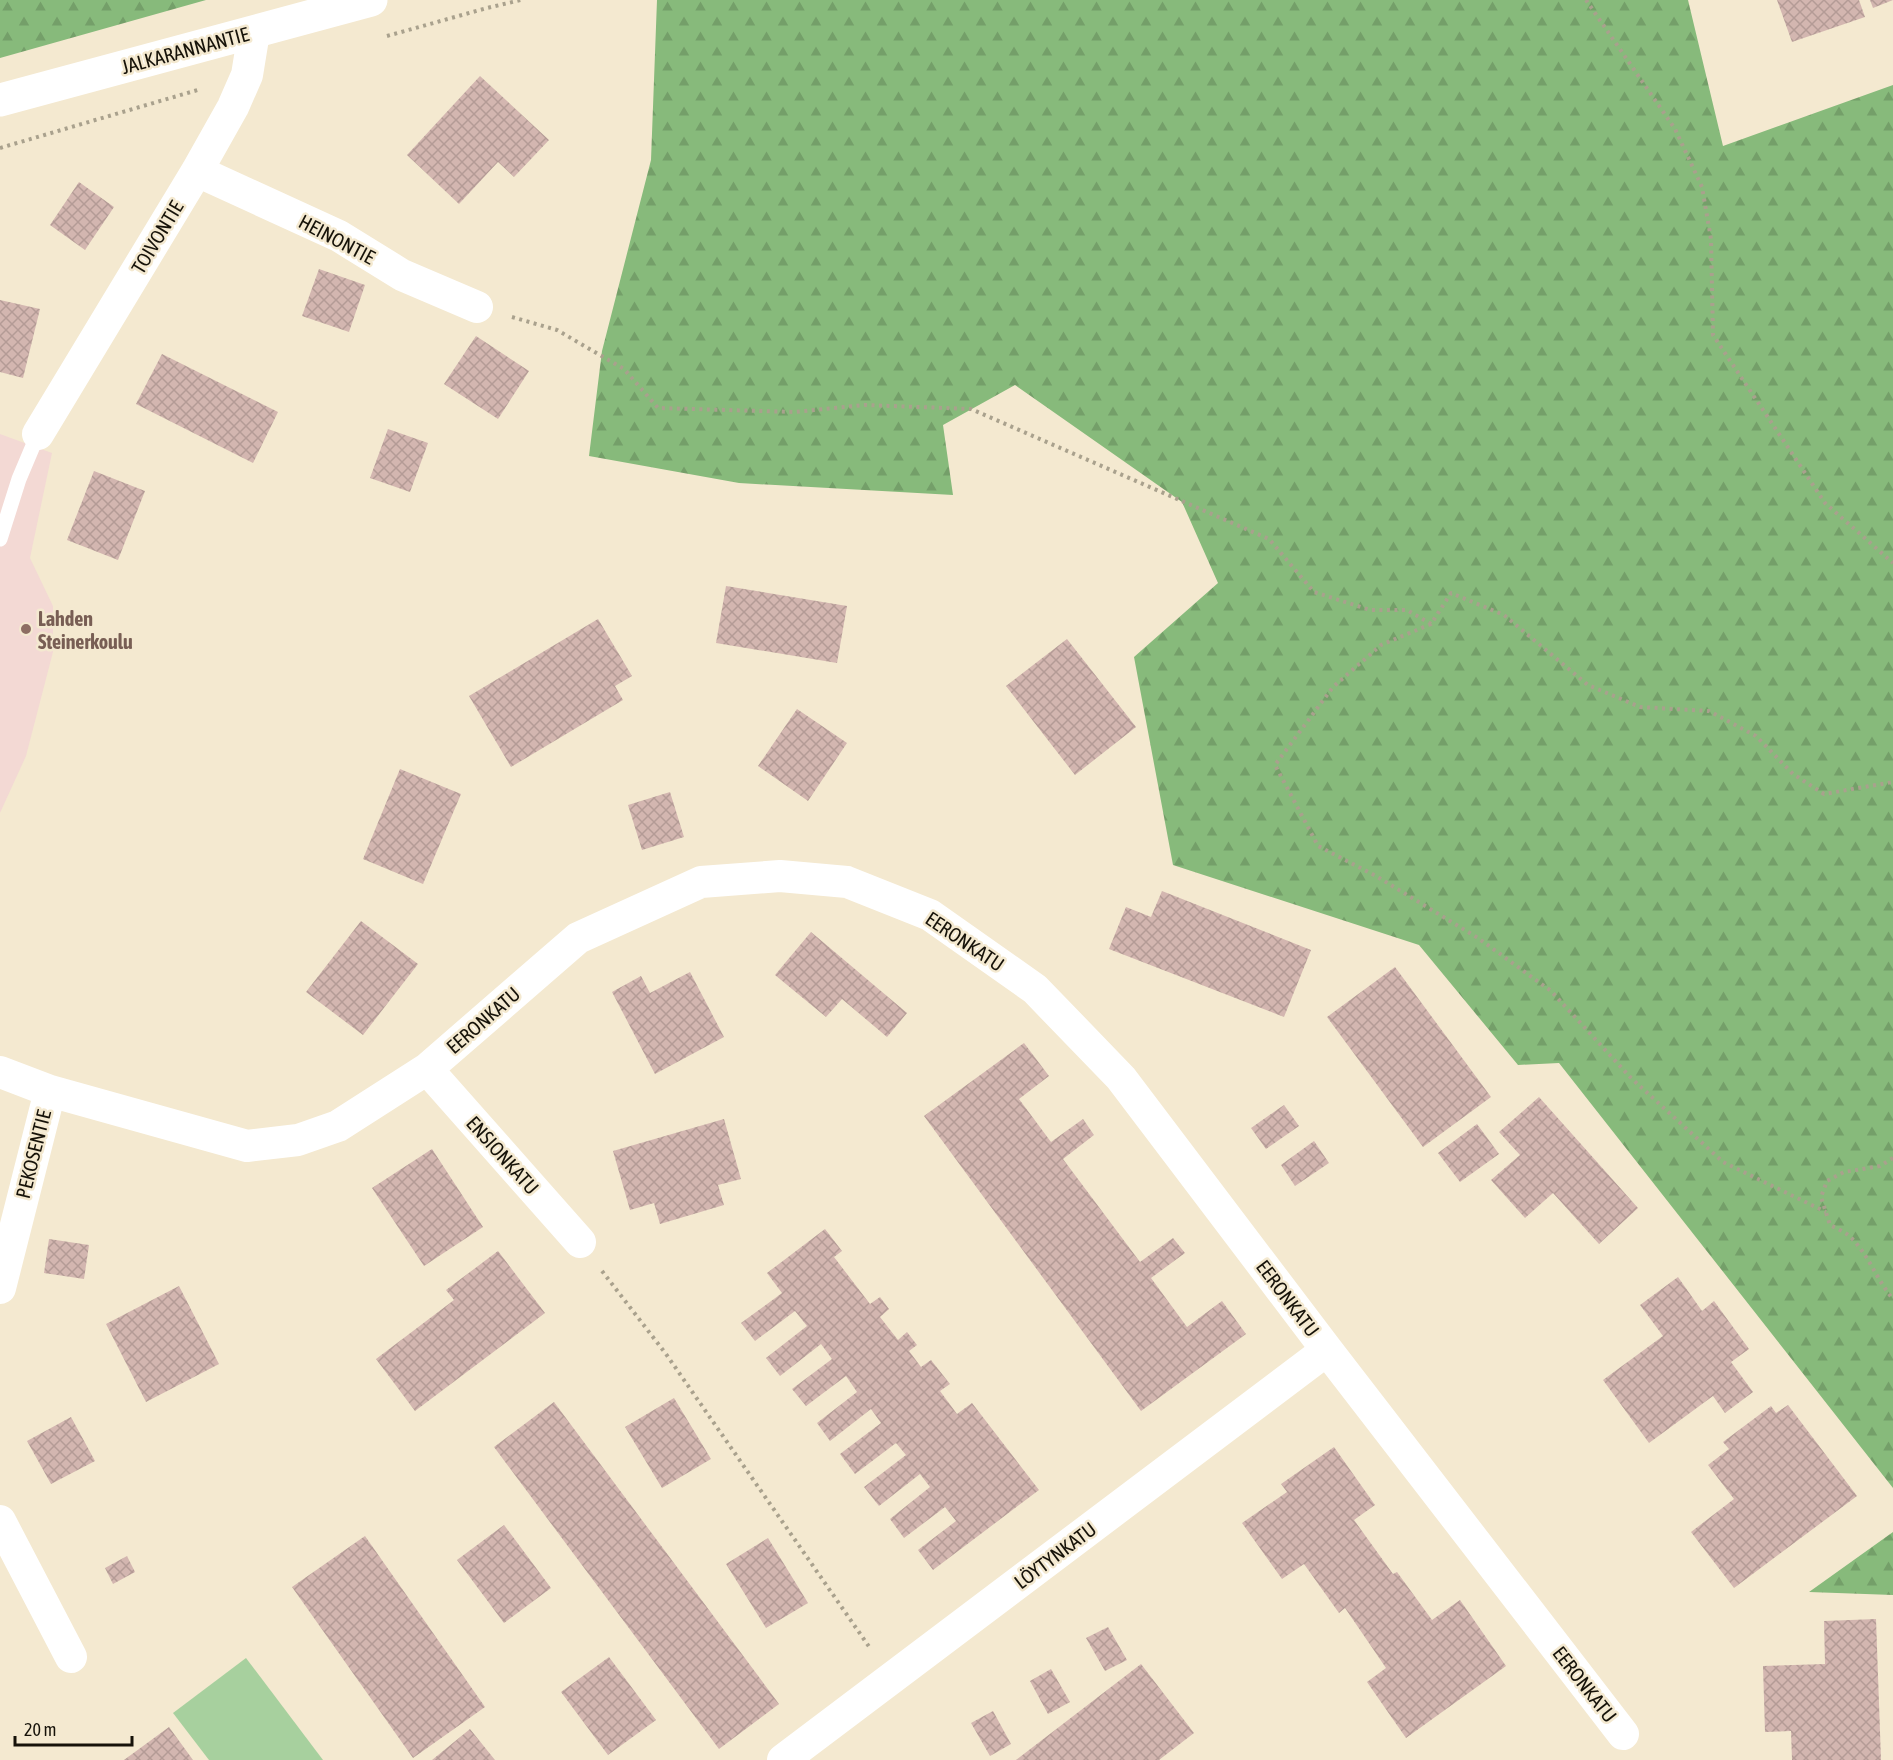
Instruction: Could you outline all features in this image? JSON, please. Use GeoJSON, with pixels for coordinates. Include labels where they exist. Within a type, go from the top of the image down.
{"type":"FeatureCollection","features":[{"type":"Feature","properties":{"kind":"main road","name":"JALKARANNANTIE"},"geometry":{"type":"LineString","coordinates":[[0,100],[371,0]]}},
{"type":"Feature","properties":{"kind":"street","name":"TOIVONTIE"},"geometry":{"type":"LineString","coordinates":[[38,434],[197,171],[233,107],[247,75],[254,32]]}},
{"type":"Feature","properties":{"kind":"street","name":"HEINONTIE"},"geometry":{"type":"LineString","coordinates":[[197,171],[339,236],[402,275],[477,307]]}},
{"type":"Feature","properties":{"kind":"street","name":"EERONKATU"},"geometry":{"type":"LineString","coordinates":[[0,1072],[50,1091],[248,1146],[298,1140],[338,1126],[427,1069],[578,938],[701,882],[780,876],[848,882],[930,915],[1035,989],[1121,1078],[1623,1734]]}},
{"type":"Feature","properties":{"kind":"street","name":"ENSIONKATU"},"geometry":{"type":"LineString","coordinates":[[427,1069],[579,1242]]}},
{"type":"Feature","properties":{"kind":"street","name":"PEKOSENTIE"},"geometry":{"type":"LineString","coordinates":[[0,1288],[50,1091]]}},
{"type":"Feature","properties":{"kind":"street","name":"LÖYTYNKATU"},"geometry":{"type":"LineString","coordinates":[[783,1760],[1327,1350]]}},
{"type":"Feature","properties":{"kind":"street"},"geometry":{"type":"LineString","coordinates":[[0,1521],[71,1657]]}},
{"type":"Feature","properties":{"kind":"lane"},"geometry":{"type":"LineString","coordinates":[[0,539],[19,479],[38,434]]}},
{"type":"Feature","properties":{"kind":"path"},"geometry":{"type":"LineString","coordinates":[[1586,0],[1675,129],[1702,187],[1711,239],[1713,335],[1825,503],[1893,563]]}},
{"type":"Feature","properties":{"kind":"path"},"geometry":{"type":"LineString","coordinates":[[477,307],[557,330],[624,369],[658,408],[795,412],[865,405],[971,409],[1269,539],[1314,592],[1370,610],[1407,610],[1431,624]]}},
{"type":"Feature","properties":{"kind":"path"},"geometry":{"type":"LineString","coordinates":[[1826,1212],[1723,1162],[1631,1078],[1551,992],[1478,938],[1376,876],[1318,846],[1275,765],[1334,687],[1381,645],[1431,624],[1451,593],[1504,615],[1588,685],[1640,707],[1709,711],[1756,736],[1793,774],[1824,794],[1893,782]]}},
{"type":"Feature","properties":{"kind":"path"},"geometry":{"type":"LineString","coordinates":[[1893,1158],[1880,1166],[1844,1172],[1827,1180],[1821,1197],[1830,1225],[1847,1234],[1855,1242],[1883,1288],[1893,1299]]}},
{"type":"Feature","properties":{"kind":"path"},"geometry":{"type":"LineString","coordinates":[[579,1242],[666,1354],[891,1678]]}},
{"type":"Feature","properties":{"kind":"shaded area","name":"Lahden Steinerkoulu"},"geometry":{"type":"Polygon","coordinates":[[[0,434],[52,453],[30,558],[53,606],[53,652],[26,756],[0,813],[0,434]]]}},
{"type":"Feature","properties":{"kind":"green space"},"geometry":{"type":"Polygon","coordinates":[[[0,0],[206,0],[0,58],[0,0]]]}},
{"type":"Feature","properties":{"kind":"green space"},"geometry":{"type":"Polygon","coordinates":[[[657,0],[1688,0],[1723,146],[1893,85],[1893,1488],[1559,1063],[1518,1065],[1419,945],[1173,865],[1134,657],[1218,583],[1182,502],[1015,385],[943,425],[953,495],[739,483],[589,456],[602,351],[651,160],[657,0]]]}},
{"type":"Feature","properties":{"kind":"green space"},"geometry":{"type":"Polygon","coordinates":[[[1893,1532],[1893,1595],[1809,1592],[1893,1532]]]}},
{"type":"Feature","properties":{"kind":"green space"},"geometry":{"type":"Polygon","coordinates":[[[246,1658],[323,1760],[209,1760],[173,1713],[246,1658]]]}},
{"type":"Feature","properties":{"kind":"building"},"geometry":{"type":"Polygon","coordinates":[[[1777,0],[1859,0],[1865,17],[1792,42],[1777,0]]]}},
{"type":"Feature","properties":{"kind":"building"},"geometry":{"type":"Polygon","coordinates":[[[1870,0],[1893,0],[1873,8],[1870,0]]]}},
{"type":"Feature","properties":{"kind":"building"},"geometry":{"type":"Polygon","coordinates":[[[480,76],[549,140],[514,177],[498,162],[459,204],[407,155],[480,76]]]}},
{"type":"Feature","properties":{"kind":"building"},"geometry":{"type":"Polygon","coordinates":[[[79,182],[114,207],[85,250],[50,225],[79,182]]]}},
{"type":"Feature","properties":{"kind":"building"},"geometry":{"type":"Polygon","coordinates":[[[319,269],[365,285],[349,332],[302,316],[319,269]]]}},
{"type":"Feature","properties":{"kind":"building"},"geometry":{"type":"Polygon","coordinates":[[[0,300],[40,309],[23,378],[0,372],[0,300]]]}},
{"type":"Feature","properties":{"kind":"building"},"geometry":{"type":"Polygon","coordinates":[[[476,336],[529,371],[498,419],[444,384],[476,336]]]}},
{"type":"Feature","properties":{"kind":"building"},"geometry":{"type":"Polygon","coordinates":[[[162,354],[278,412],[253,463],[136,404],[162,354]]]}},
{"type":"Feature","properties":{"kind":"building"},"geometry":{"type":"Polygon","coordinates":[[[388,429],[428,443],[410,492],[370,478],[388,429]]]}},
{"type":"Feature","properties":{"kind":"building"},"geometry":{"type":"Polygon","coordinates":[[[94,471],[145,491],[118,560],[67,540],[94,471]]]}},
{"type":"Feature","properties":{"kind":"building"},"geometry":{"type":"Polygon","coordinates":[[[726,586],[847,606],[837,663],[716,643],[726,586]]]}},
{"type":"Feature","properties":{"kind":"building"},"geometry":{"type":"Polygon","coordinates":[[[598,619],[632,676],[615,686],[623,700],[511,767],[469,696],[598,619]]]}},
{"type":"Feature","properties":{"kind":"building"},"geometry":{"type":"Polygon","coordinates":[[[1067,639],[1136,727],[1075,775],[1006,686],[1067,639]]]}},
{"type":"Feature","properties":{"kind":"building"},"geometry":{"type":"Polygon","coordinates":[[[797,709],[847,743],[808,801],[758,766],[797,709]]]}},
{"type":"Feature","properties":{"kind":"building"},"geometry":{"type":"Polygon","coordinates":[[[400,769],[461,794],[423,884],[363,859],[400,769]]]}},
{"type":"Feature","properties":{"kind":"building"},"geometry":{"type":"Polygon","coordinates":[[[670,792],[684,837],[642,850],[628,805],[670,792]]]}},
{"type":"Feature","properties":{"kind":"building"},"geometry":{"type":"Polygon","coordinates":[[[1162,891],[1311,950],[1284,1017],[1109,949],[1126,907],[1151,917],[1162,891]]]}},
{"type":"Feature","properties":{"kind":"building"},"geometry":{"type":"Polygon","coordinates":[[[361,921],[418,964],[363,1035],[306,992],[361,921]]]}},
{"type":"Feature","properties":{"kind":"building"},"geometry":{"type":"Polygon","coordinates":[[[811,932],[907,1013],[887,1037],[842,999],[826,1017],[775,975],[811,932]]]}},
{"type":"Feature","properties":{"kind":"building"},"geometry":{"type":"Polygon","coordinates":[[[1395,967],[1491,1097],[1423,1147],[1327,1017],[1395,967]]]}},
{"type":"Feature","properties":{"kind":"building"},"geometry":{"type":"Polygon","coordinates":[[[690,972],[724,1037],[655,1074],[612,992],[641,976],[650,993],[690,972]]]}},
{"type":"Feature","properties":{"kind":"building"},"geometry":{"type":"Polygon","coordinates":[[[1024,1043],[1049,1076],[1019,1099],[1051,1142],[1083,1119],[1094,1135],[1063,1159],[1140,1262],[1173,1238],[1185,1253],[1151,1278],[1187,1327],[1222,1301],[1246,1334],[1141,1411],[924,1116],[1024,1043]]]}},
{"type":"Feature","properties":{"kind":"building"},"geometry":{"type":"Polygon","coordinates":[[[1539,1097],[1638,1208],[1599,1244],[1553,1193],[1525,1218],[1491,1180],[1520,1155],[1499,1132],[1539,1097]]]}},
{"type":"Feature","properties":{"kind":"building"},"geometry":{"type":"Polygon","coordinates":[[[1284,1105],[1299,1126],[1266,1149],[1251,1128],[1284,1105]]]}},
{"type":"Feature","properties":{"kind":"building"},"geometry":{"type":"Polygon","coordinates":[[[724,1119],[741,1179],[718,1185],[724,1205],[660,1224],[654,1203],[630,1210],[613,1151],[724,1119]]]}},
{"type":"Feature","properties":{"kind":"building"},"geometry":{"type":"Polygon","coordinates":[[[1477,1124],[1499,1154],[1460,1182],[1438,1153],[1477,1124]]]}},
{"type":"Feature","properties":{"kind":"building"},"geometry":{"type":"Polygon","coordinates":[[[1314,1141],[1329,1163],[1295,1186],[1281,1165],[1314,1141]]]}},
{"type":"Feature","properties":{"kind":"building"},"geometry":{"type":"Polygon","coordinates":[[[432,1149],[483,1227],[424,1266],[372,1188],[432,1149]]]}},
{"type":"Feature","properties":{"kind":"building"},"geometry":{"type":"Polygon","coordinates":[[[825,1229],[842,1251],[834,1257],[870,1304],[880,1297],[889,1309],[880,1317],[898,1340],[907,1332],[917,1345],[909,1351],[921,1367],[931,1360],[950,1384],[940,1391],[957,1414],[972,1403],[1039,1490],[933,1570],[918,1550],[956,1521],[945,1507],[904,1538],[890,1519],[930,1487],[920,1474],[879,1506],[864,1487],[906,1455],[896,1443],[855,1474],[840,1454],[881,1423],[871,1409],[830,1441],[817,1423],[857,1392],[846,1376],[806,1406],[792,1389],[832,1359],[821,1344],[780,1376],[766,1358],[807,1326],[795,1311],[755,1341],[741,1323],[782,1293],[767,1273],[825,1229]]]}},
{"type":"Feature","properties":{"kind":"building"},"geometry":{"type":"Polygon","coordinates":[[[49,1239],[89,1245],[84,1279],[44,1273],[49,1239]]]}},
{"type":"Feature","properties":{"kind":"building"},"geometry":{"type":"Polygon","coordinates":[[[498,1251],[545,1313],[415,1411],[376,1359],[454,1300],[446,1290],[498,1251]]]}},
{"type":"Feature","properties":{"kind":"building"},"geometry":{"type":"Polygon","coordinates":[[[1678,1277],[1702,1311],[1714,1301],[1749,1349],[1731,1362],[1753,1392],[1725,1413],[1713,1396],[1649,1443],[1603,1380],[1663,1336],[1640,1305],[1678,1277]]]}},
{"type":"Feature","properties":{"kind":"building"},"geometry":{"type":"Polygon","coordinates":[[[179,1286],[219,1364],[146,1402],[106,1324],[179,1286]]]}},
{"type":"Feature","properties":{"kind":"building"},"geometry":{"type":"Polygon","coordinates":[[[674,1398],[711,1459],[662,1488],[625,1427],[674,1398]]]}},
{"type":"Feature","properties":{"kind":"building"},"geometry":{"type":"Polygon","coordinates":[[[554,1402],[779,1704],[719,1749],[494,1447],[554,1402]]]}},
{"type":"Feature","properties":{"kind":"building"},"geometry":{"type":"Polygon","coordinates":[[[1788,1405],[1857,1496],[1734,1588],[1691,1532],[1734,1499],[1708,1465],[1729,1449],[1723,1442],[1771,1406],[1776,1413],[1788,1405]]]}},
{"type":"Feature","properties":{"kind":"building"},"geometry":{"type":"Polygon","coordinates":[[[71,1417],[95,1461],[51,1484],[27,1441],[71,1417]]]}},
{"type":"Feature","properties":{"kind":"building"},"geometry":{"type":"Polygon","coordinates":[[[1334,1447],[1375,1505],[1354,1520],[1393,1574],[1397,1572],[1432,1620],[1460,1600],[1506,1666],[1406,1738],[1367,1682],[1386,1668],[1345,1608],[1339,1613],[1304,1564],[1282,1579],[1242,1523],[1287,1492],[1281,1484],[1334,1447]]]}},
{"type":"Feature","properties":{"kind":"building"},"geometry":{"type":"Polygon","coordinates":[[[504,1525],[551,1588],[504,1623],[457,1560],[504,1525]]]}},
{"type":"Feature","properties":{"kind":"building"},"geometry":{"type":"Polygon","coordinates":[[[365,1536],[485,1707],[413,1758],[292,1587],[365,1536]]]}},
{"type":"Feature","properties":{"kind":"building"},"geometry":{"type":"Polygon","coordinates":[[[768,1538],[808,1603],[766,1628],[726,1564],[768,1538]]]}},
{"type":"Feature","properties":{"kind":"building"},"geometry":{"type":"Polygon","coordinates":[[[127,1556],[135,1572],[113,1584],[105,1568],[127,1556]]]}},
{"type":"Feature","properties":{"kind":"building"},"geometry":{"type":"Polygon","coordinates":[[[1876,1619],[1881,1760],[1792,1760],[1791,1731],[1765,1732],[1763,1666],[1825,1664],[1824,1621],[1876,1619]]]}},
{"type":"Feature","properties":{"kind":"building"},"geometry":{"type":"Polygon","coordinates":[[[1108,1627],[1127,1660],[1105,1671],[1086,1638],[1108,1627]]]}},
{"type":"Feature","properties":{"kind":"building"},"geometry":{"type":"Polygon","coordinates":[[[609,1657],[656,1720],[608,1755],[561,1692],[609,1657]]]}},
{"type":"Feature","properties":{"kind":"building"},"geometry":{"type":"Polygon","coordinates":[[[1141,1664],[1194,1733],[1159,1760],[1016,1760],[1141,1664]]]}},
{"type":"Feature","properties":{"kind":"building"},"geometry":{"type":"Polygon","coordinates":[[[1051,1669],[1070,1702],[1048,1714],[1030,1681],[1051,1669]]]}},
{"type":"Feature","properties":{"kind":"building"},"geometry":{"type":"Polygon","coordinates":[[[993,1711],[1011,1744],[990,1756],[971,1723],[993,1711]]]}},
{"type":"Feature","properties":{"kind":"building"},"geometry":{"type":"Polygon","coordinates":[[[169,1727],[193,1760],[124,1760],[169,1727]]]}},
{"type":"Feature","properties":{"kind":"building"},"geometry":{"type":"Polygon","coordinates":[[[470,1729],[495,1760],[432,1760],[470,1729]]]}},
{"type":"Feature","properties":{"kind":"place","name":"Lahden Steinerkoulu"},"geometry":{"type":"Point","coordinates":[26,629]}}]}
